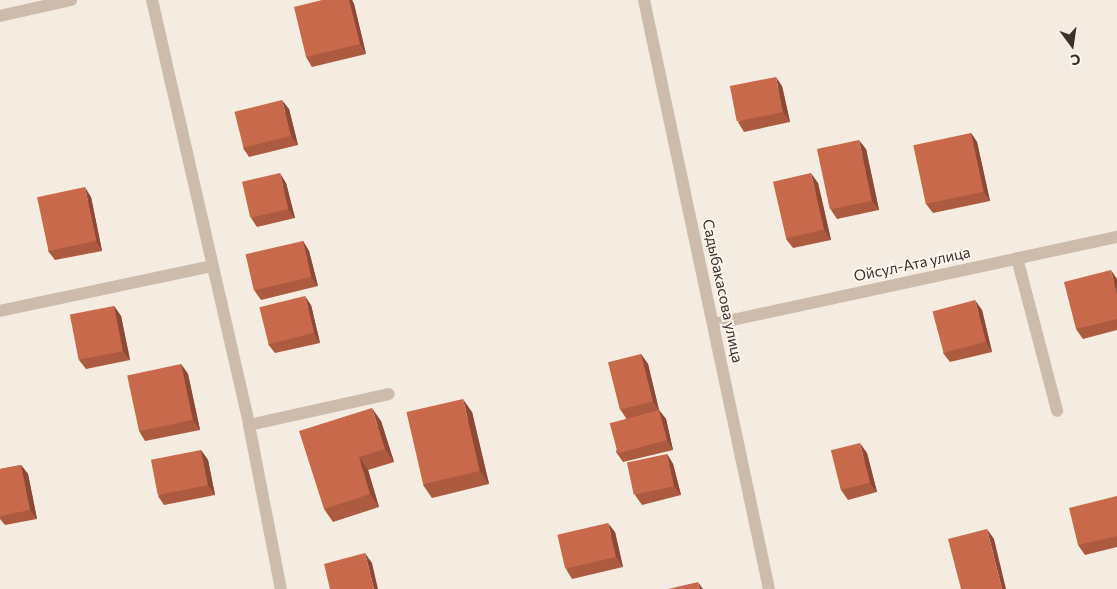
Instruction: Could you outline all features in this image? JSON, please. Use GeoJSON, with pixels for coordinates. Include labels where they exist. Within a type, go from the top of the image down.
{"type":"FeatureCollection","features":[{"type":"Feature","properties":{"kind":"street"},"geometry":{"type":"LineString","coordinates":[[0,16],[71,0]]}},
{"type":"Feature","properties":{"kind":"street"},"geometry":{"type":"LineString","coordinates":[[152,0],[211,266],[249,425],[281,589]]}},
{"type":"Feature","properties":{"kind":"street","name":"Садыбакасова улица"},"geometry":{"type":"LineString","coordinates":[[644,0],[770,589]]}},
{"type":"Feature","properties":{"kind":"street","name":"Ойсул-Ата улица"},"geometry":{"type":"LineString","coordinates":[[714,324],[1117,237]]}},
{"type":"Feature","properties":{"kind":"street"},"geometry":{"type":"LineString","coordinates":[[1017,258],[1056,411]]}},
{"type":"Feature","properties":{"kind":"street"},"geometry":{"type":"LineString","coordinates":[[0,311],[211,266]]}},
{"type":"Feature","properties":{"kind":"street"},"geometry":{"type":"LineString","coordinates":[[249,425],[389,394]]}},
{"type":"Feature","properties":{"kind":"building"},"geometry":{"type":"Polygon","coordinates":[[[322,0],[349,0],[360,44],[306,57],[294,7],[322,0]]]}},
{"type":"Feature","properties":{"kind":"building"},"geometry":{"type":"Polygon","coordinates":[[[776,77],[783,112],[737,121],[730,86],[776,77]]]}},
{"type":"Feature","properties":{"kind":"building"},"geometry":{"type":"Polygon","coordinates":[[[282,100],[291,136],[243,148],[234,112],[282,100]]]}},
{"type":"Feature","properties":{"kind":"building"},"geometry":{"type":"Polygon","coordinates":[[[971,133],[983,192],[926,204],[913,145],[971,133]]]}},
{"type":"Feature","properties":{"kind":"building"},"geometry":{"type":"Polygon","coordinates":[[[859,140],[872,201],[830,210],[817,149],[859,140]]]}},
{"type":"Feature","properties":{"kind":"building"},"geometry":{"type":"Polygon","coordinates":[[[280,173],[288,209],[250,218],[242,182],[280,173]]]}},
{"type":"Feature","properties":{"kind":"building"},"geometry":{"type":"Polygon","coordinates":[[[811,173],[824,230],[786,238],[773,182],[811,173]]]}},
{"type":"Feature","properties":{"kind":"building"},"geometry":{"type":"Polygon","coordinates":[[[85,187],[96,241],[49,251],[37,197],[85,187]]]}},
{"type":"Feature","properties":{"kind":"building"},"geometry":{"type":"Polygon","coordinates":[[[303,241],[311,277],[254,290],[246,254],[303,241]]]}},
{"type":"Feature","properties":{"kind":"building"},"geometry":{"type":"Polygon","coordinates":[[[1111,270],[1117,295],[1117,319],[1076,329],[1064,282],[1111,270]]]}},
{"type":"Feature","properties":{"kind":"building"},"geometry":{"type":"Polygon","coordinates":[[[305,296],[314,333],[269,344],[259,307],[305,296]]]}},
{"type":"Feature","properties":{"kind":"building"},"geometry":{"type":"Polygon","coordinates":[[[975,300],[986,342],[944,353],[932,311],[975,300]]]}},
{"type":"Feature","properties":{"kind":"building"},"geometry":{"type":"Polygon","coordinates":[[[114,306],[123,351],[79,360],[70,315],[114,306]]]}},
{"type":"Feature","properties":{"kind":"building"},"geometry":{"type":"Polygon","coordinates":[[[641,354],[653,402],[620,410],[608,362],[641,354]]]}},
{"type":"Feature","properties":{"kind":"building"},"geometry":{"type":"Polygon","coordinates":[[[181,364],[193,420],[139,431],[127,375],[181,364]]]}},
{"type":"Feature","properties":{"kind":"building"},"geometry":{"type":"Polygon","coordinates":[[[463,399],[480,471],[423,484],[406,412],[463,399]]]}},
{"type":"Feature","properties":{"kind":"building"},"geometry":{"type":"Polygon","coordinates":[[[372,408],[385,449],[359,457],[370,494],[324,509],[299,431],[372,408]]]}},
{"type":"Feature","properties":{"kind":"building"},"geometry":{"type":"Polygon","coordinates":[[[659,410],[667,440],[618,453],[610,423],[659,410]]]}},
{"type":"Feature","properties":{"kind":"building"},"geometry":{"type":"Polygon","coordinates":[[[860,443],[870,483],[841,490],[831,450],[860,443]]]}},
{"type":"Feature","properties":{"kind":"building"},"geometry":{"type":"Polygon","coordinates":[[[201,450],[208,485],[158,495],[151,460],[201,450]]]}},
{"type":"Feature","properties":{"kind":"building"},"geometry":{"type":"Polygon","coordinates":[[[667,454],[674,486],[634,495],[627,463],[667,454]]]}},
{"type":"Feature","properties":{"kind":"building"},"geometry":{"type":"Polygon","coordinates":[[[21,465],[30,510],[0,516],[0,469],[21,465]]]}},
{"type":"Feature","properties":{"kind":"building"},"geometry":{"type":"Polygon","coordinates":[[[1117,496],[1117,536],[1078,545],[1069,508],[1117,496]]]}},
{"type":"Feature","properties":{"kind":"building"},"geometry":{"type":"Polygon","coordinates":[[[608,523],[616,557],[565,569],[557,535],[608,523]]]}},
{"type":"Feature","properties":{"kind":"building"},"geometry":{"type":"Polygon","coordinates":[[[987,529],[1002,589],[961,589],[948,539],[987,529]]]}},
{"type":"Feature","properties":{"kind":"building"},"geometry":{"type":"Polygon","coordinates":[[[365,553],[374,589],[330,589],[324,564],[365,553]]]}},
{"type":"Feature","properties":{"kind":"building"},"geometry":{"type":"Polygon","coordinates":[[[698,582],[700,589],[668,589],[698,582]]]}}]}
